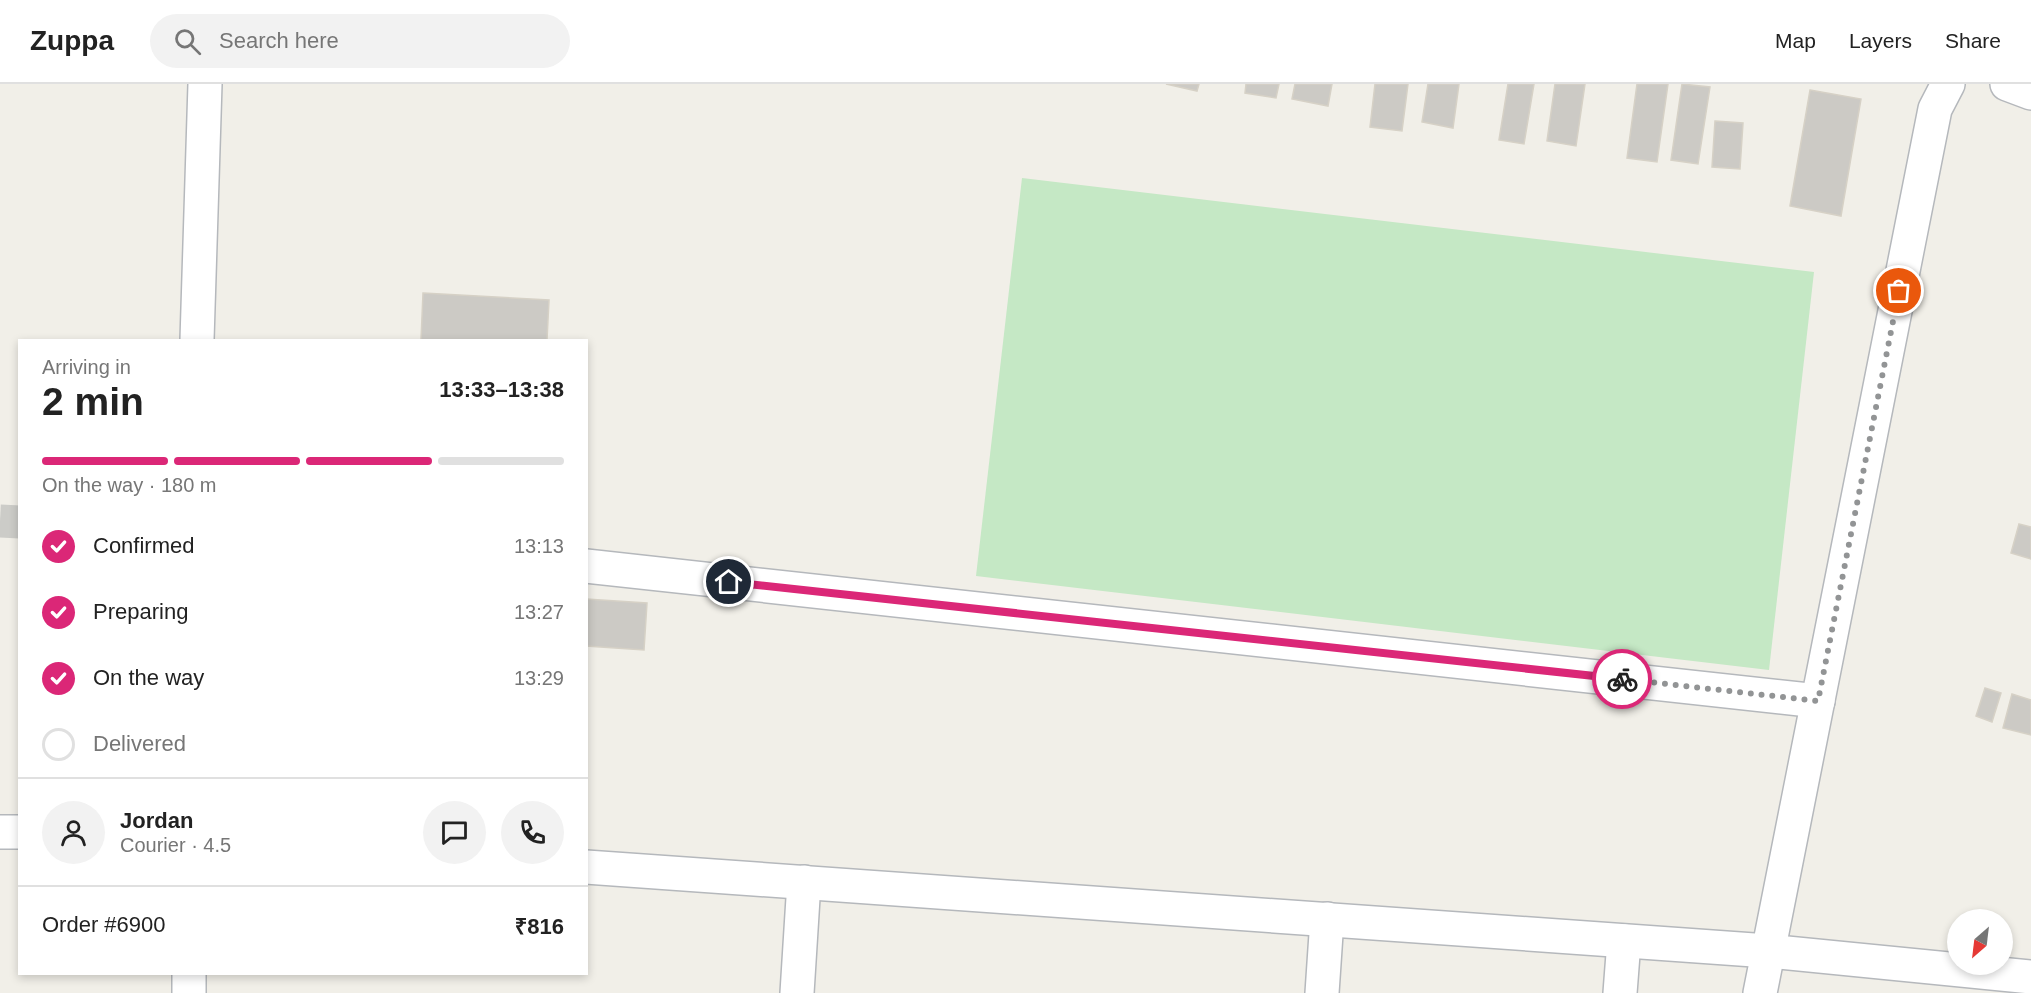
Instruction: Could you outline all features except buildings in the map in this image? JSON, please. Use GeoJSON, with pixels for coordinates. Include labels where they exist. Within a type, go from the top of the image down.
{"type":"FeatureCollection","features":[{"type":"Feature","properties":{"kind":"lane"},"geometry":{"type":"LineString","coordinates":[[197,339],[205,84]]}},
{"type":"Feature","properties":{"kind":"lane"},"geometry":{"type":"LineString","coordinates":[[1760,993],[1935,110],[1948,84]]}},
{"type":"Feature","properties":{"kind":"lane"},"geometry":{"type":"LineString","coordinates":[[2007,84],[2031,93]]}},
{"type":"Feature","properties":{"kind":"lane"},"geometry":{"type":"LineString","coordinates":[[588,566],[1818,701]]}},
{"type":"Feature","properties":{"kind":"lane"},"geometry":{"type":"LineString","coordinates":[[0,832],[18,832]]}},
{"type":"Feature","properties":{"kind":"lane"},"geometry":{"type":"LineString","coordinates":[[588,867],[1768,951],[2031,977]]}},
{"type":"Feature","properties":{"kind":"lane"},"geometry":{"type":"LineString","coordinates":[[797,993],[804,882]]}},
{"type":"Feature","properties":{"kind":"lane"},"geometry":{"type":"LineString","coordinates":[[1322,993],[1327,920]]}},
{"type":"Feature","properties":{"kind":"lane"},"geometry":{"type":"LineString","coordinates":[[1620,993],[1624,941]]}},
{"type":"Feature","properties":{"kind":"lane"},"geometry":{"type":"LineString","coordinates":[[189,975],[189,993]]}},
{"type":"Feature","properties":{"kind":"green space"},"geometry":{"type":"Polygon","coordinates":[[[1022,178],[1814,272],[1769,670],[976,576],[1022,178]]]}},
{"type":"Feature","properties":{"kind":"tunnel"},"geometry":{"type":"LineString","coordinates":[[0,521],[18,522]]}},
{"type":"Feature","properties":{"kind":"way so far"},"geometry":{"type":"LineString","coordinates":[[1622,679],[1818,701],[1899,291]]}},
{"type":"Feature","properties":{"kind":"route"},"geometry":{"type":"LineString","coordinates":[[729,582],[1622,679]]}}]}
